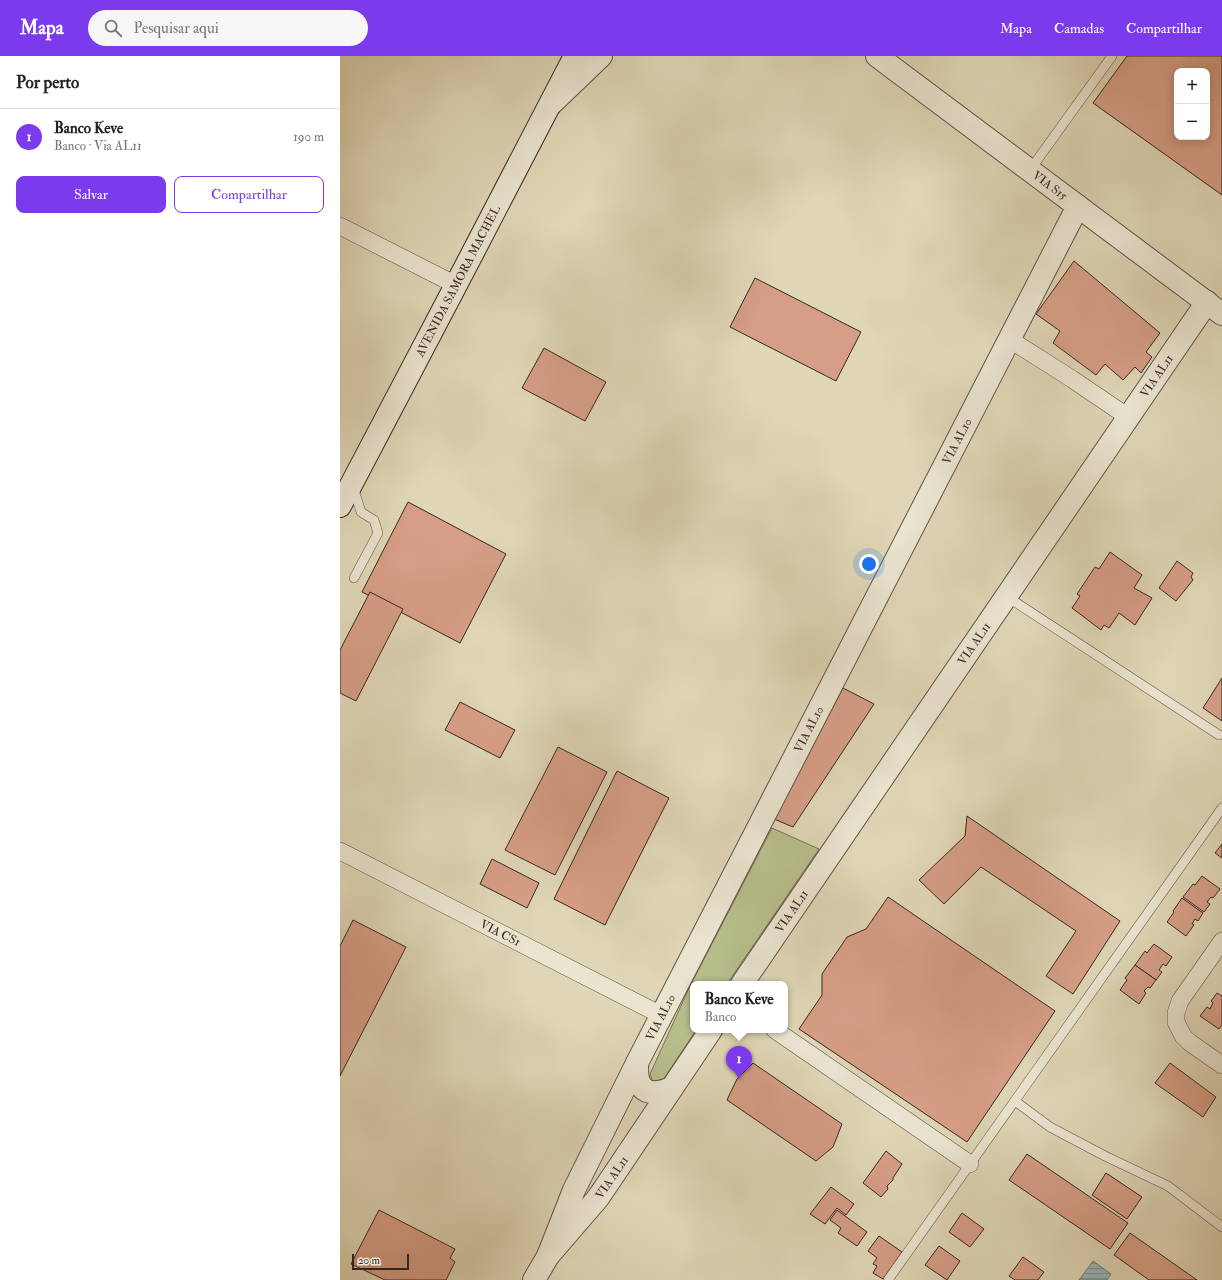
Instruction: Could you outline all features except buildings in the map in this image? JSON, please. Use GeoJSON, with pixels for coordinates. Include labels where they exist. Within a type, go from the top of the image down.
{"type":"FeatureCollection","features":[{"type":"Feature","properties":{"kind":"street","name":"AVENIDA SAMORA MACHEL"},"geometry":{"type":"LineString","coordinates":[[340,506],[575,56]]}},
{"type":"Feature","properties":{"kind":"street"},"geometry":{"type":"LineString","coordinates":[[548,106],[601,56]]}},
{"type":"Feature","properties":{"kind":"street","name":"VIA S15"},"geometry":{"type":"LineString","coordinates":[[878,56],[1214,308]]}},
{"type":"Feature","properties":{"kind":"street","name":"VIA AL10"},"geometry":{"type":"LineString","coordinates":[[548,1256],[574,1190],[637,1063],[1078,206]]}},
{"type":"Feature","properties":{"kind":"street"},"geometry":{"type":"LineString","coordinates":[[340,226],[456,285]]}},
{"type":"Feature","properties":{"kind":"street","name":"VIA AL11"},"geometry":{"type":"LineString","coordinates":[[744,981],[1128,416],[1214,308]]}},
{"type":"Feature","properties":{"kind":"street"},"geometry":{"type":"LineString","coordinates":[[1009,339],[1128,416]]}},
{"type":"Feature","properties":{"kind":"street","name":"VIA CS1"},"geometry":{"type":"LineString","coordinates":[[340,851],[662,1015]]}},
{"type":"Feature","properties":{"kind":"street"},"geometry":{"type":"LineString","coordinates":[[1222,941],[1180,1001],[1176,1013],[1176,1022],[1183,1036],[1189,1042],[1222,1065]]}},
{"type":"Feature","properties":{"kind":"street","name":"VIA AL11"},"geometry":{"type":"LineString","coordinates":[[534,1280],[548,1256],[598,1198],[708,1033]]}},
{"type":"Feature","properties":{"kind":"street"},"geometry":{"type":"LineString","coordinates":[[780,1033],[970,1164]]}},
{"type":"Feature","properties":{"kind":"street"},"geometry":{"type":"LineString","coordinates":[[637,1063],[638,1079],[642,1087],[653,1093],[658,1093],[672,1088]]}},
{"type":"Feature","properties":{"kind":"lane"},"geometry":{"type":"LineString","coordinates":[[1030,170],[1112,56]]}},
{"type":"Feature","properties":{"kind":"lane"},"geometry":{"type":"LineString","coordinates":[[352,482],[361,512],[374,520],[378,533],[354,578]]}},
{"type":"Feature","properties":{"kind":"lane"},"geometry":{"type":"LineString","coordinates":[[1006,596],[1219,735]]}},
{"type":"Feature","properties":{"kind":"lane"},"geometry":{"type":"LineString","coordinates":[[888,1280],[1222,808]]}},
{"type":"Feature","properties":{"kind":"lane"},"geometry":{"type":"LineString","coordinates":[[1015,1101],[1050,1127],[1105,1156],[1168,1186],[1222,1227]]}},
{"type":"Feature","properties":{"kind":"green space"},"geometry":{"type":"Polygon","coordinates":[[[772,828],[819,849],[729,981],[693,981],[772,828]]]}},
{"type":"Feature","properties":{"kind":"green space"},"geometry":{"type":"Polygon","coordinates":[[[690,986],[690,1033],[694,1033],[663,1080],[653,1083],[650,1074],[690,986]]]}},
{"type":"Feature","properties":{"kind":"water"},"geometry":{"type":"Polygon","coordinates":[[[1093,1261],[1111,1274],[1107,1280],[1079,1280],[1093,1261]]]}},
{"type":"Feature","properties":{"kind":"place","name":"Banco Keve"},"geometry":{"type":"Point","coordinates":[739,1079]}}]}
